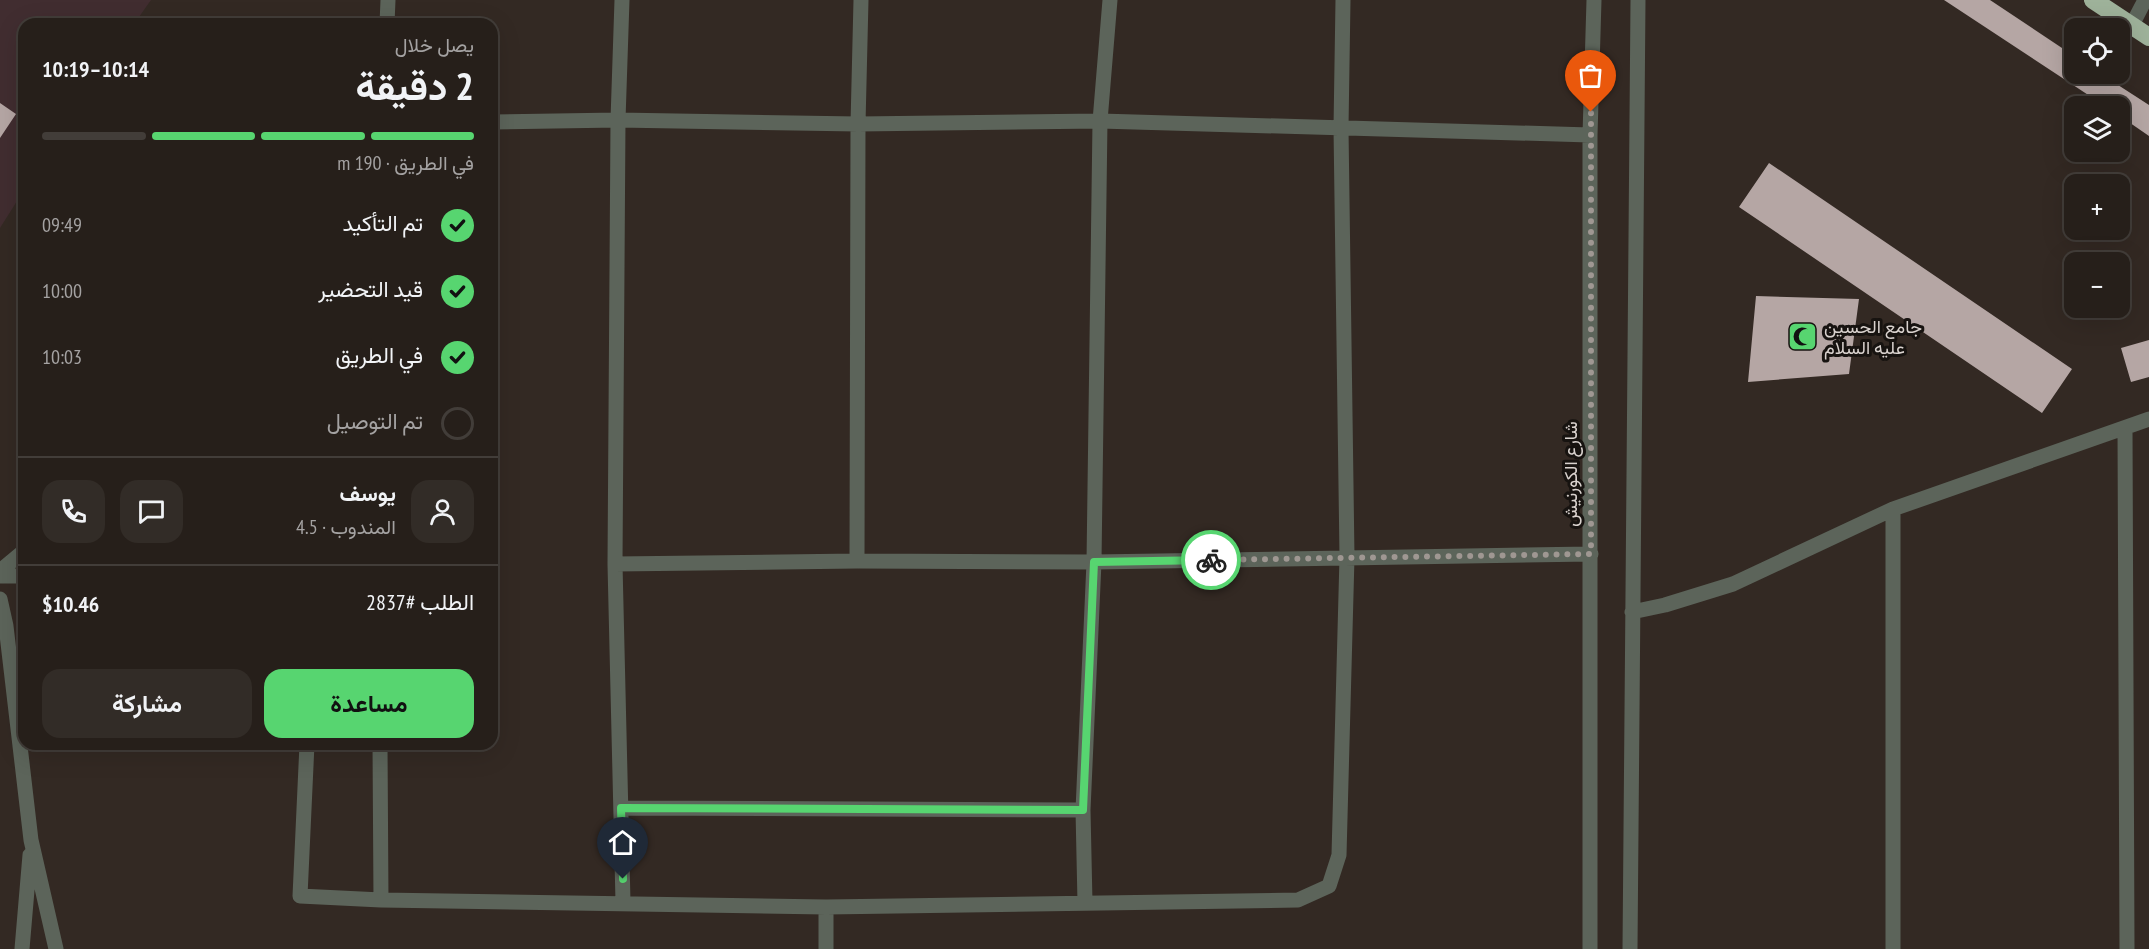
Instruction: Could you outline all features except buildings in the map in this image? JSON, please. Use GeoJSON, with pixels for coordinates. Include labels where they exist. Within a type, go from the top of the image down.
{"type":"FeatureCollection","features":[{"type":"Feature","properties":{"kind":"highway"},"geometry":{"type":"LineString","coordinates":[[2093,0],[2149,37]]}},
{"type":"Feature","properties":{"kind":"street"},"geometry":{"type":"LineString","coordinates":[[387,18],[388,0]]}},
{"type":"Feature","properties":{"kind":"street"},"geometry":{"type":"LineString","coordinates":[[622,0],[618,120],[615,564],[623,902]]}},
{"type":"Feature","properties":{"kind":"street"},"geometry":{"type":"LineString","coordinates":[[857,561],[858,124],[861,0]]}},
{"type":"Feature","properties":{"kind":"street"},"geometry":{"type":"LineString","coordinates":[[1085,903],[1083,810],[1094,562],[1100,121],[1110,0]]}},
{"type":"Feature","properties":{"kind":"street"},"geometry":{"type":"LineString","coordinates":[[307,750],[300,896],[381,900],[623,902],[826,907],[1298,900],[1329,886],[1339,855],[1347,557],[1341,128],[1343,0]]}},
{"type":"Feature","properties":{"kind":"street","name":"شارع الكورنيش"},"geometry":{"type":"LineString","coordinates":[[1590,949],[1590,135],[1594,0]]}},
{"type":"Feature","properties":{"kind":"street"},"geometry":{"type":"LineString","coordinates":[[1630,949],[1638,0]]}},
{"type":"Feature","properties":{"kind":"street"},"geometry":{"type":"LineString","coordinates":[[2132,25],[2145,0]]}},
{"type":"Feature","properties":{"kind":"street"},"geometry":{"type":"LineString","coordinates":[[498,122],[618,120],[858,124],[1100,121],[1590,135]]}},
{"type":"Feature","properties":{"kind":"street"},"geometry":{"type":"LineString","coordinates":[[1632,612],[1665,605],[1733,584],[1893,509],[2149,420]]}},
{"type":"Feature","properties":{"kind":"street"},"geometry":{"type":"LineString","coordinates":[[2125,428],[2127,949]]}},
{"type":"Feature","properties":{"kind":"street"},"geometry":{"type":"LineString","coordinates":[[1893,509],[1893,949]]}},
{"type":"Feature","properties":{"kind":"street"},"geometry":{"type":"LineString","coordinates":[[615,564],[857,561],[1094,562],[1591,554]]}},
{"type":"Feature","properties":{"kind":"street"},"geometry":{"type":"LineString","coordinates":[[0,571],[18,556]]}},
{"type":"Feature","properties":{"kind":"street"},"geometry":{"type":"LineString","coordinates":[[0,576],[18,576]]}},
{"type":"Feature","properties":{"kind":"street"},"geometry":{"type":"LineString","coordinates":[[0,600],[6,626],[18,729]]}},
{"type":"Feature","properties":{"kind":"street"},"geometry":{"type":"LineString","coordinates":[[20,750],[31,840],[56,949]]}},
{"type":"Feature","properties":{"kind":"street"},"geometry":{"type":"LineString","coordinates":[[380,750],[381,900]]}},
{"type":"Feature","properties":{"kind":"street"},"geometry":{"type":"LineString","coordinates":[[621,808],[1083,810]]}},
{"type":"Feature","properties":{"kind":"street"},"geometry":{"type":"LineString","coordinates":[[22,949],[31,840]]}},
{"type":"Feature","properties":{"kind":"street"},"geometry":{"type":"LineString","coordinates":[[826,907],[826,949]]}},
{"type":"Feature","properties":{"kind":"shaded area"},"geometry":{"type":"Polygon","coordinates":[[[0,0],[151,0],[138,18],[18,18],[18,200],[0,228],[0,0]]]}},
{"type":"Feature","properties":{"kind":"way so far"},"geometry":{"type":"LineString","coordinates":[[1211,560],[1591,554],[1591,112]]}},
{"type":"Feature","properties":{"kind":"place","name":"جامع الحسين عليه السلام"},"geometry":{"type":"Point","coordinates":[1803,337]}},
{"type":"Feature","properties":{"kind":"route"},"geometry":{"type":"LineString","coordinates":[[623,879],[621,808],[1083,810],[1094,562],[1211,560]]}}]}
